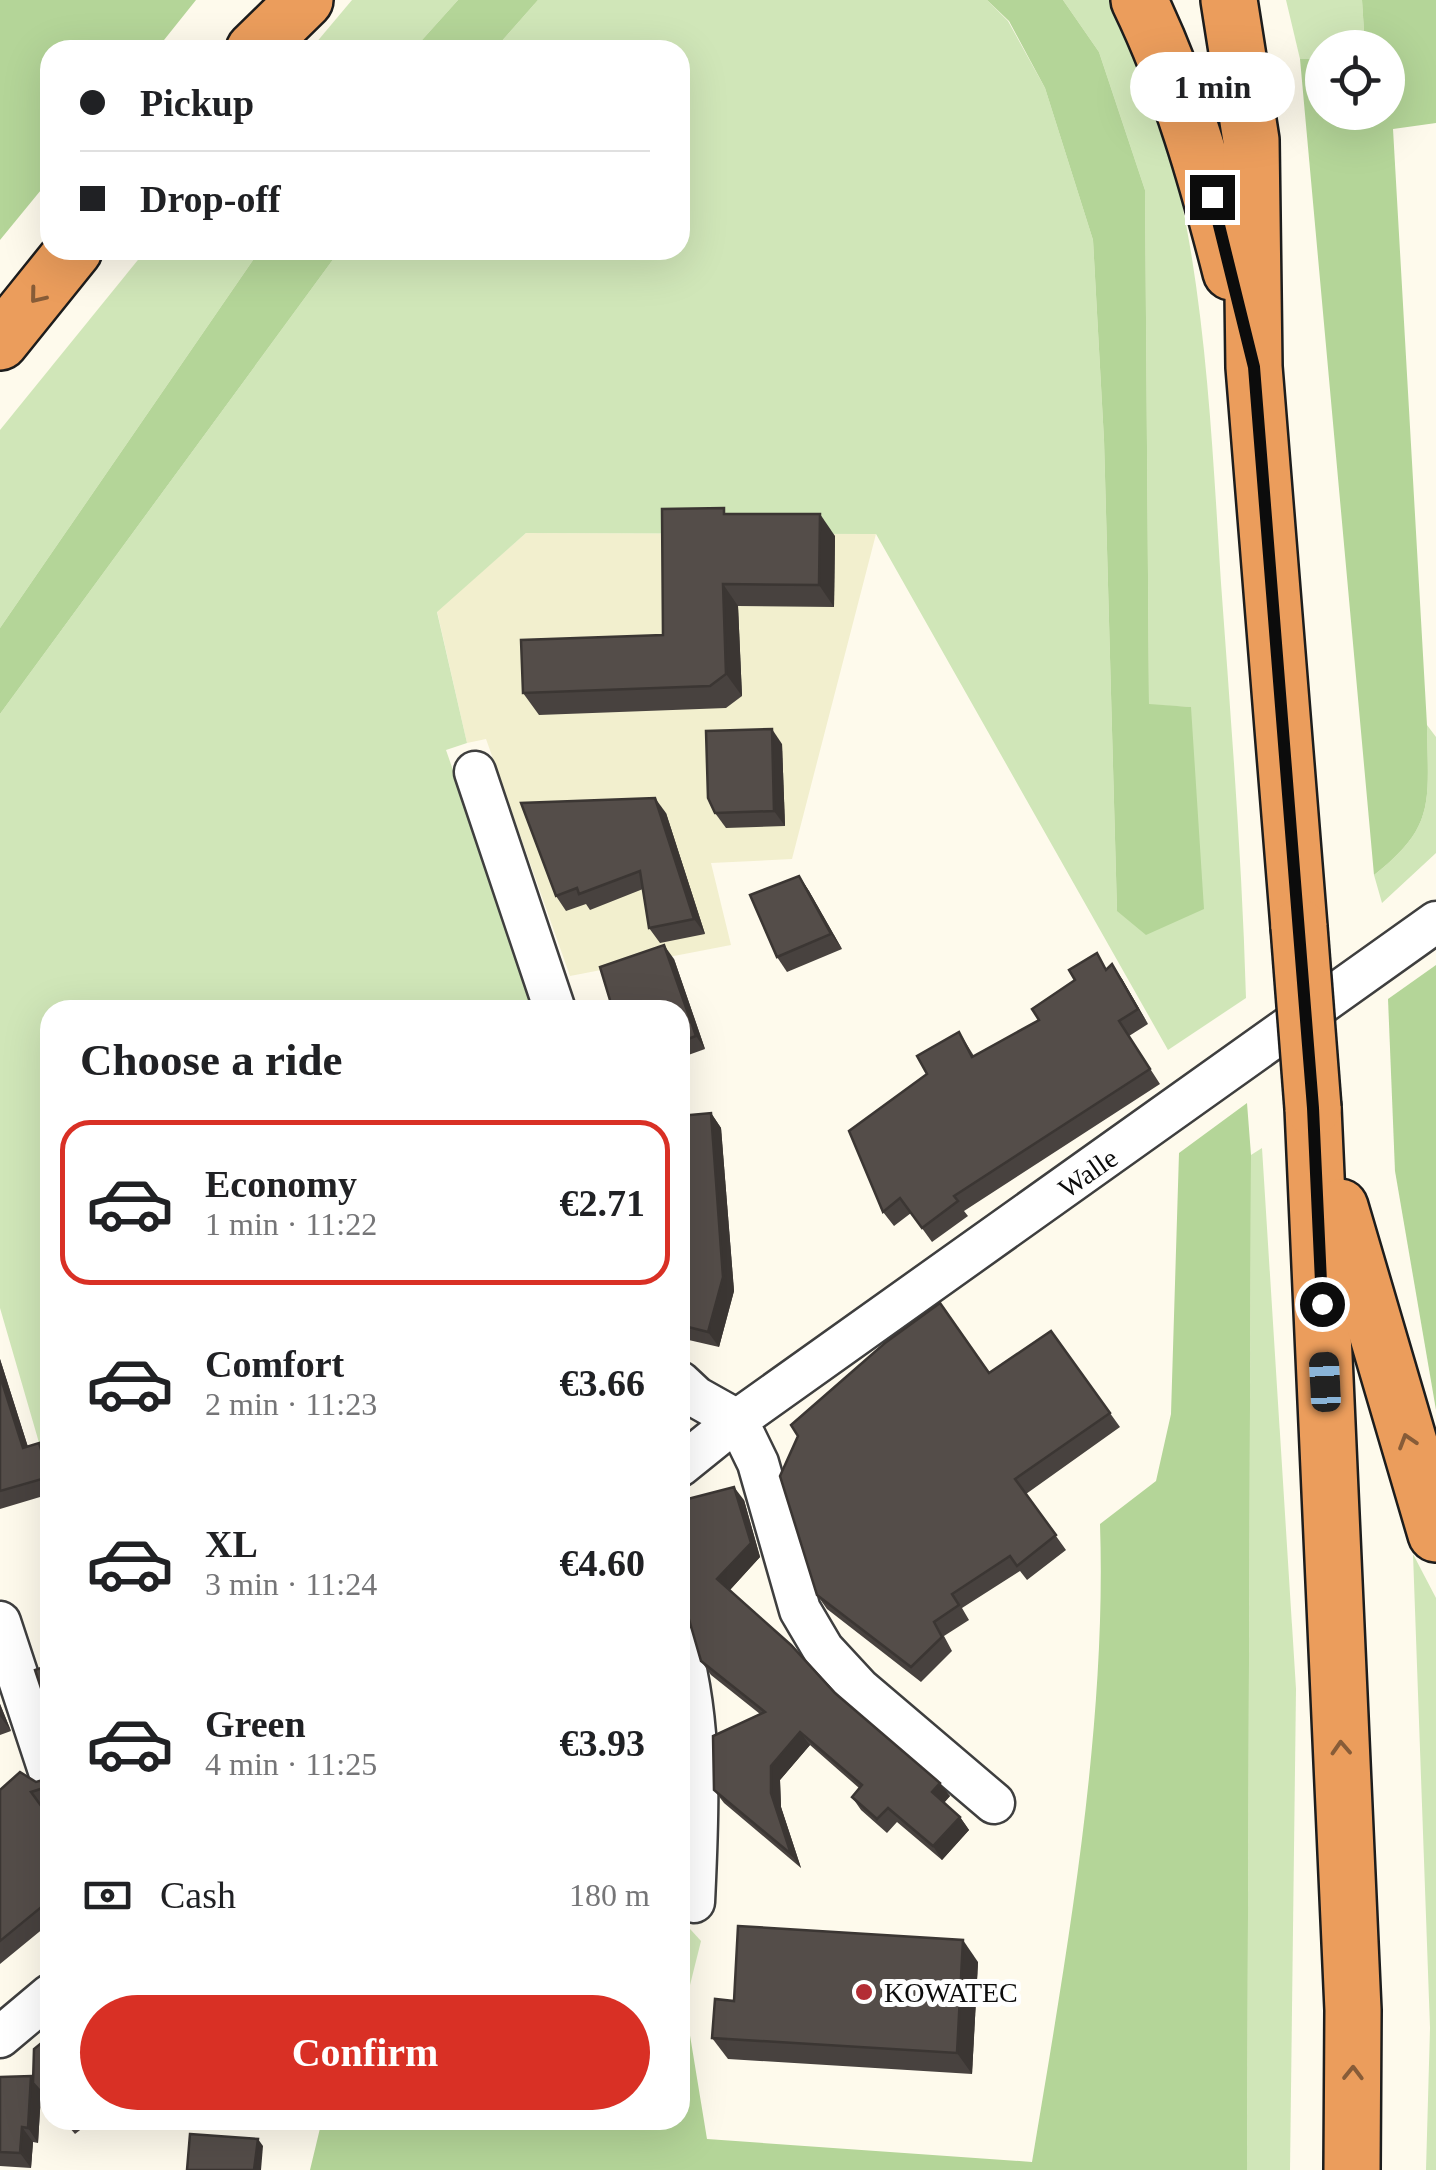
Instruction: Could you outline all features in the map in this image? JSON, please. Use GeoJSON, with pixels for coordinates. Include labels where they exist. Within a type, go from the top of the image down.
{"type":"FeatureCollection","features":[{"type":"Feature","properties":{"kind":"highway"},"geometry":{"type":"LineString","coordinates":[[239,40],[270,0]]}},
{"type":"Feature","properties":{"kind":"highway"},"geometry":{"type":"LineString","coordinates":[[264,40],[305,0]]}},
{"type":"Feature","properties":{"kind":"highway"},"geometry":{"type":"LineString","coordinates":[[1139,0],[1162,49],[1204,163],[1254,367]]}},
{"type":"Feature","properties":{"kind":"highway"},"geometry":{"type":"LineString","coordinates":[[1229,0],[1250,140],[1254,367],[1313,1108],[1353,2010],[1352,2170]]}},
{"type":"Feature","properties":{"kind":"highway"},"geometry":{"type":"LineString","coordinates":[[0,342],[66,260]]}},
{"type":"Feature","properties":{"kind":"highway"},"geometry":{"type":"LineString","coordinates":[[1313,1108],[1375,1340],[1436,1534]]}},
{"type":"Feature","properties":{"kind":"street"},"geometry":{"type":"LineString","coordinates":[[475,772],[551,1000]]}},
{"type":"Feature","properties":{"kind":"street","name":"Walle"},"geometry":{"type":"LineString","coordinates":[[690,1458],[1436,922]]}},
{"type":"Feature","properties":{"kind":"street"},"geometry":{"type":"LineString","coordinates":[[690,1391],[738,1420],[758,1464],[800,1610],[823,1649],[860,1689],[994,1803]]}},
{"type":"Feature","properties":{"kind":"street"},"geometry":{"type":"LineString","coordinates":[[0,1622],[40,1744]]}},
{"type":"Feature","properties":{"kind":"street"},"geometry":{"type":"LineString","coordinates":[[690,1689],[700,1781],[694,1902]]}},
{"type":"Feature","properties":{"kind":"street"},"geometry":{"type":"LineString","coordinates":[[0,2038],[40,2004]]}},
{"type":"Feature","properties":{"kind":"shaded area"},"geometry":{"type":"Polygon","coordinates":[[[526,533],[876,534],[792,859],[711,863],[731,945],[570,976],[486,739],[467,743],[437,611],[526,533]]]}},
{"type":"Feature","properties":{"kind":"green space"},"geometry":{"type":"Polygon","coordinates":[[[0,0],[196,0],[164,40],[40,40],[40,191],[0,240],[0,0]]]}},
{"type":"Feature","properties":{"kind":"green space"},"geometry":{"type":"Polygon","coordinates":[[[352,0],[458,0],[422,40],[318,40],[352,0]]]}},
{"type":"Feature","properties":{"kind":"green space"},"geometry":{"type":"Polygon","coordinates":[[[458,0],[538,0],[503,40],[422,40],[458,0]]]}},
{"type":"Feature","properties":{"kind":"green space"},"geometry":{"type":"Polygon","coordinates":[[[538,0],[987,0],[1008,21],[1045,88],[1093,240],[1104,440],[1117,911],[1191,707],[1149,705],[1145,190],[1099,52],[1063,0],[1112,0],[1142,64],[1165,134],[1196,283],[1212,437],[1246,998],[1168,1050],[876,534],[526,533],[437,612],[467,743],[446,750],[533,1000],[40,1000],[40,1446],[0,1308],[0,714],[333,260],[690,260],[690,40],[503,40],[538,0]]]}},
{"type":"Feature","properties":{"kind":"green space"},"geometry":{"type":"Polygon","coordinates":[[[987,0],[1063,0],[1099,52],[1145,190],[1149,704],[1191,707],[1204,909],[1146,935],[1117,911],[1104,440],[1093,240],[1045,88],[1009,21],[987,0]]]}},
{"type":"Feature","properties":{"kind":"green space"},"geometry":{"type":"Polygon","coordinates":[[[1286,0],[1362,0],[1364,30],[1305,30],[1305,59],[1300,59],[1286,0]]]}},
{"type":"Feature","properties":{"kind":"green space"},"geometry":{"type":"Polygon","coordinates":[[[1362,0],[1436,0],[1436,123],[1405,127],[1405,30],[1364,30],[1362,0]]]}},
{"type":"Feature","properties":{"kind":"green space"},"geometry":{"type":"Polygon","coordinates":[[[1300,59],[1305,59],[1305,114],[1300,59]]]}},
{"type":"Feature","properties":{"kind":"green space"},"geometry":{"type":"Polygon","coordinates":[[[1306,130],[1393,130],[1428,774],[1418,827],[1409,842],[1374,875],[1306,130]]]}},
{"type":"Feature","properties":{"kind":"green space"},"geometry":{"type":"Polygon","coordinates":[[[138,260],[253,260],[0,628],[0,430],[138,260]]]}},
{"type":"Feature","properties":{"kind":"green space"},"geometry":{"type":"Polygon","coordinates":[[[253,260],[333,260],[0,714],[0,628],[253,260]]]}},
{"type":"Feature","properties":{"kind":"green space"},"geometry":{"type":"Polygon","coordinates":[[[1427,725],[1436,737],[1436,853],[1382,903],[1374,875],[1409,842],[1424,811],[1427,725]]]}},
{"type":"Feature","properties":{"kind":"green space"},"geometry":{"type":"Polygon","coordinates":[[[1436,965],[1436,1410],[1395,1171],[1388,999],[1436,965]]]}},
{"type":"Feature","properties":{"kind":"green space"},"geometry":{"type":"Polygon","coordinates":[[[1247,1103],[1251,1155],[1247,2170],[310,2170],[320,2130],[690,2130],[690,2035],[707,2139],[1032,2162],[1091,1763],[1100,1524],[1156,1481],[1171,1414],[1179,1153],[1247,1103]]]}},
{"type":"Feature","properties":{"kind":"green space"},"geometry":{"type":"Polygon","coordinates":[[[1262,1148],[1296,1689],[1290,2170],[1247,2170],[1251,1155],[1262,1148]]]}},
{"type":"Feature","properties":{"kind":"green space"},"geometry":{"type":"Polygon","coordinates":[[[1413,1554],[1436,1598],[1436,2170],[1426,2170],[1430,2028],[1413,1554]]]}},
{"type":"Feature","properties":{"kind":"green space"},"geometry":{"type":"Polygon","coordinates":[[[690,1929],[701,1941],[690,1985],[690,1929]]]}},
{"type":"Feature","properties":{"kind":"building"},"geometry":{"type":"Polygon","coordinates":[[[724,508],[724,514],[820,514],[819,585],[723,584],[726,674],[710,686],[523,693],[521,640],[663,635],[662,509],[724,508]]]}},
{"type":"Feature","properties":{"kind":"building"},"geometry":{"type":"Polygon","coordinates":[[[772,729],[774,811],[715,813],[708,798],[706,731],[772,729]]]}},
{"type":"Feature","properties":{"kind":"building"},"geometry":{"type":"Polygon","coordinates":[[[655,798],[694,919],[649,928],[640,871],[579,894],[577,888],[556,896],[521,803],[655,798]]]}},
{"type":"Feature","properties":{"kind":"building"},"geometry":{"type":"Polygon","coordinates":[[[799,876],[831,934],[777,957],[750,895],[799,876]]]}},
{"type":"Feature","properties":{"kind":"building"},"geometry":{"type":"Polygon","coordinates":[[[664,945],[683,1000],[610,1000],[600,967],[664,945]]]}},
{"type":"Feature","properties":{"kind":"building"},"geometry":{"type":"Polygon","coordinates":[[[1097,953],[1106,970],[1112,964],[1138,1009],[1119,1021],[1150,1069],[954,1196],[958,1201],[922,1228],[900,1198],[883,1212],[849,1131],[927,1074],[917,1056],[959,1032],[972,1057],[1039,1020],[1032,1009],[1075,980],[1069,970],[1097,953]]]}},
{"type":"Feature","properties":{"kind":"building"},"geometry":{"type":"Polygon","coordinates":[[[711,1113],[723,1277],[708,1332],[690,1328],[690,1115],[711,1113]]]}},
{"type":"Feature","properties":{"kind":"building"},"geometry":{"type":"Polygon","coordinates":[[[940,1303],[989,1373],[1051,1331],[1110,1413],[1015,1479],[1056,1535],[1017,1566],[1010,1556],[952,1594],[959,1605],[934,1622],[942,1637],[911,1667],[817,1595],[780,1476],[798,1436],[791,1425],[885,1343],[940,1303]]]}},
{"type":"Feature","properties":{"kind":"building"},"geometry":{"type":"Polygon","coordinates":[[[0,1376],[23,1448],[39,1443],[40,1480],[0,1491],[0,1376]]]}},
{"type":"Feature","properties":{"kind":"building"},"geometry":{"type":"Polygon","coordinates":[[[734,1487],[751,1543],[717,1579],[791,1645],[835,1693],[940,1783],[932,1792],[960,1817],[933,1846],[888,1808],[877,1819],[852,1797],[862,1785],[800,1732],[771,1766],[771,1793],[791,1854],[714,1790],[713,1736],[765,1712],[701,1661],[690,1623],[690,1498],[734,1487]]]}},
{"type":"Feature","properties":{"kind":"building"},"geometry":{"type":"Polygon","coordinates":[[[20,1772],[40,1781],[40,1789],[31,1792],[40,1804],[40,1908],[0,1941],[0,1790],[20,1772]]]}},
{"type":"Feature","properties":{"kind":"building","name":"KOWATEC"},"geometry":{"type":"Polygon","coordinates":[[[738,1926],[963,1940],[957,2053],[712,2038],[715,1999],[734,2001],[738,1926]]]}},
{"type":"Feature","properties":{"kind":"building"},"geometry":{"type":"Polygon","coordinates":[[[40,2044],[40,2091],[33,2083],[34,2049],[40,2044]]]}},
{"type":"Feature","properties":{"kind":"building"},"geometry":{"type":"Polygon","coordinates":[[[31,2076],[28,2128],[22,2127],[20,2153],[0,2152],[0,2077],[31,2076]]]}},
{"type":"Feature","properties":{"kind":"building"},"geometry":{"type":"Polygon","coordinates":[[[190,2134],[258,2139],[254,2170],[187,2170],[190,2134]]]}},
{"type":"Feature","properties":{"kind":"place","name":"KOWATEC"},"geometry":{"type":"Point","coordinates":[864,1992]}},
{"type":"Feature","properties":{"kind":"route"},"geometry":{"type":"LineString","coordinates":[[1212,197],[1254,367],[1313,1108],[1322,1304]]}}]}
